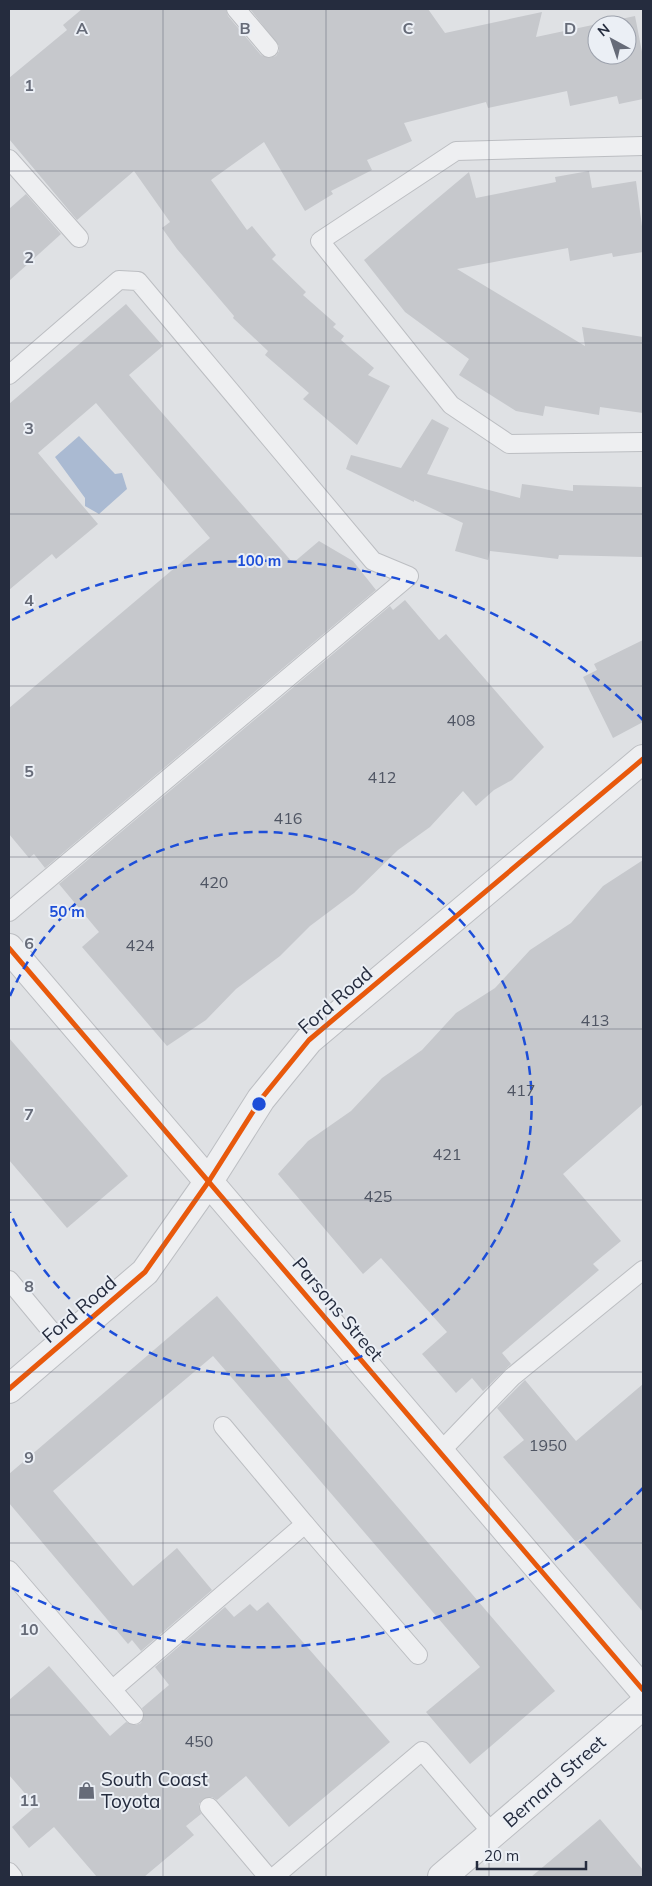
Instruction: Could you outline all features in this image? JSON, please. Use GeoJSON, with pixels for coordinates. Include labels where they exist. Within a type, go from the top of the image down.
{"type":"FeatureCollection","features":[{"type":"Feature","properties":{"kind":"street","name":"Ford Road"},"geometry":{"type":"LineString","coordinates":[[9,1389],[145,1272],[209,1181],[261,1099],[309,1040],[643,759]]}},
{"type":"Feature","properties":{"kind":"street","name":"Parsons Street"},"geometry":{"type":"LineString","coordinates":[[9,948],[643,1690]]}},
{"type":"Feature","properties":{"kind":"street","name":"Bernard Street"},"geometry":{"type":"LineString","coordinates":[[442,1877],[643,1705]]}},
{"type":"Feature","properties":{"kind":"lane"},"geometry":{"type":"LineString","coordinates":[[236,9],[269,48]]}},
{"type":"Feature","properties":{"kind":"lane"},"geometry":{"type":"LineString","coordinates":[[643,146],[456,151],[320,241],[451,405],[509,444],[643,442]]}},
{"type":"Feature","properties":{"kind":"lane"},"geometry":{"type":"LineString","coordinates":[[9,159],[79,238]]}},
{"type":"Feature","properties":{"kind":"lane"},"geometry":{"type":"LineString","coordinates":[[9,375],[119,280],[138,281],[373,561],[409,576],[9,912]]}},
{"type":"Feature","properties":{"kind":"lane"},"geometry":{"type":"LineString","coordinates":[[440,1452],[512,1378],[643,1270]]}},
{"type":"Feature","properties":{"kind":"lane"},"geometry":{"type":"LineString","coordinates":[[9,1280],[62,1344]]}},
{"type":"Feature","properties":{"kind":"lane"},"geometry":{"type":"LineString","coordinates":[[223,1426],[418,1655]]}},
{"type":"Feature","properties":{"kind":"lane"},"geometry":{"type":"LineString","coordinates":[[113,1689],[305,1524]]}},
{"type":"Feature","properties":{"kind":"lane"},"geometry":{"type":"LineString","coordinates":[[9,1570],[134,1715]]}},
{"type":"Feature","properties":{"kind":"lane"},"geometry":{"type":"LineString","coordinates":[[274,1877],[422,1751],[494,1834]]}},
{"type":"Feature","properties":{"kind":"lane"},"geometry":{"type":"LineString","coordinates":[[209,1807],[268,1877]]}},
{"type":"Feature","properties":{"kind":"lane"},"geometry":{"type":"LineString","coordinates":[[9,1872],[13,1877]]}},
{"type":"Feature","properties":{"kind":"water"},"geometry":{"type":"Polygon","coordinates":[[[79,436],[115,474],[122,473],[127,489],[99,514],[85,506],[85,498],[55,457],[79,436]]]}},
{"type":"Feature","properties":{"kind":"building"},"geometry":{"type":"Polygon","coordinates":[[[82,9],[226,9],[228,16],[261,55],[270,58],[276,56],[279,46],[250,9],[428,9],[445,33],[542,12],[536,37],[587,26],[587,65],[637,65],[637,26],[643,57],[643,99],[619,104],[617,96],[570,106],[567,91],[488,108],[486,102],[404,123],[412,141],[367,160],[372,170],[331,191],[333,194],[305,211],[264,142],[211,180],[247,230],[252,226],[276,255],[272,259],[306,292],[303,295],[336,324],[333,327],[344,336],[341,340],[374,368],[368,375],[390,386],[357,445],[303,399],[309,393],[265,355],[268,351],[233,318],[234,316],[177,249],[162,228],[170,222],[134,171],[77,220],[9,139],[9,78],[67,30],[63,25],[82,9]]]}},
{"type":"Feature","properties":{"kind":"building"},"geometry":{"type":"Polygon","coordinates":[[[589,171],[592,188],[636,181],[643,234],[643,252],[613,257],[612,253],[570,261],[568,248],[457,269],[585,346],[582,327],[643,337],[643,413],[600,407],[599,415],[545,406],[543,416],[516,411],[459,375],[469,359],[405,312],[364,260],[469,172],[476,198],[556,182],[555,177],[589,171]]]}},
{"type":"Feature","properties":{"kind":"building"},"geometry":{"type":"Polygon","coordinates":[[[26,194],[61,234],[9,281],[9,209],[26,194]]]}},
{"type":"Feature","properties":{"kind":"building"},"geometry":{"type":"Polygon","coordinates":[[[126,304],[163,346],[129,375],[293,563],[319,541],[353,561],[376,590],[45,868],[34,854],[29,858],[9,834],[9,708],[210,538],[96,403],[38,453],[98,524],[56,559],[52,554],[9,590],[9,404],[126,304]]]}},
{"type":"Feature","properties":{"kind":"building"},"geometry":{"type":"Polygon","coordinates":[[[432,419],[449,428],[427,474],[520,498],[522,484],[573,491],[573,485],[643,487],[643,557],[559,555],[558,559],[490,551],[488,560],[455,551],[463,523],[346,469],[351,455],[401,468],[432,419]]]}},
{"type":"Feature","properties":{"kind":"building"},"geometry":{"type":"Polygon","coordinates":[[[405,600],[439,640],[446,634],[544,747],[512,780],[494,790],[476,806],[463,791],[430,827],[398,850],[354,893],[310,926],[280,956],[236,989],[206,1020],[167,1046],[82,947],[99,932],[59,884],[390,606],[393,610],[405,600]]]}},
{"type":"Feature","properties":{"kind":"building"},"geometry":{"type":"Polygon","coordinates":[[[643,640],[643,722],[613,738],[583,677],[597,670],[594,664],[643,640]]]}},
{"type":"Feature","properties":{"kind":"building"},"geometry":{"type":"Polygon","coordinates":[[[643,860],[643,1104],[563,1174],[621,1241],[593,1264],[599,1270],[502,1353],[511,1364],[483,1391],[472,1378],[456,1393],[422,1354],[447,1332],[381,1258],[363,1274],[278,1174],[308,1141],[351,1111],[382,1078],[422,1050],[456,1013],[495,988],[530,950],[571,923],[603,886],[643,860]]]}},
{"type":"Feature","properties":{"kind":"building"},"geometry":{"type":"Polygon","coordinates":[[[9,1038],[128,1176],[67,1228],[9,1160],[9,1038]]]}},
{"type":"Feature","properties":{"kind":"building"},"geometry":{"type":"Polygon","coordinates":[[[217,1296],[555,1691],[470,1764],[426,1712],[480,1667],[213,1356],[53,1491],[133,1586],[177,1548],[212,1590],[141,1651],[132,1640],[128,1644],[9,1503],[9,1474],[217,1296]]]}},
{"type":"Feature","properties":{"kind":"building"},"geometry":{"type":"Polygon","coordinates":[[[525,1380],[576,1441],[643,1384],[643,1612],[580,1539],[576,1542],[503,1457],[524,1440],[497,1408],[525,1380]]]}},
{"type":"Feature","properties":{"kind":"building"},"geometry":{"type":"Polygon","coordinates":[[[268,1602],[390,1742],[289,1827],[246,1776],[217,1800],[212,1797],[203,1799],[199,1804],[201,1814],[186,1826],[194,1835],[144,1877],[97,1877],[54,1827],[29,1848],[12,1827],[36,1806],[9,1775],[9,1700],[49,1666],[110,1736],[126,1722],[136,1725],[141,1723],[144,1714],[142,1708],[169,1685],[155,1667],[225,1607],[234,1617],[250,1604],[257,1611],[268,1602]]]}},
{"type":"Feature","properties":{"kind":"building"},"geometry":{"type":"Polygon","coordinates":[[[600,1819],[643,1870],[643,1877],[531,1877],[600,1819]]]}},
{"type":"Feature","properties":{"kind":"cycle path"},"geometry":{"type":"LineString","coordinates":[[9,1389],[145,1272],[209,1181],[261,1099],[309,1040],[643,759]]}},
{"type":"Feature","properties":{"kind":"cycle path"},"geometry":{"type":"LineString","coordinates":[[9,948],[643,1690]]}},
{"type":"Feature","properties":{"kind":"place","name":"South Coast Toyota"},"geometry":{"type":"Point","coordinates":[87,1790]}}]}
